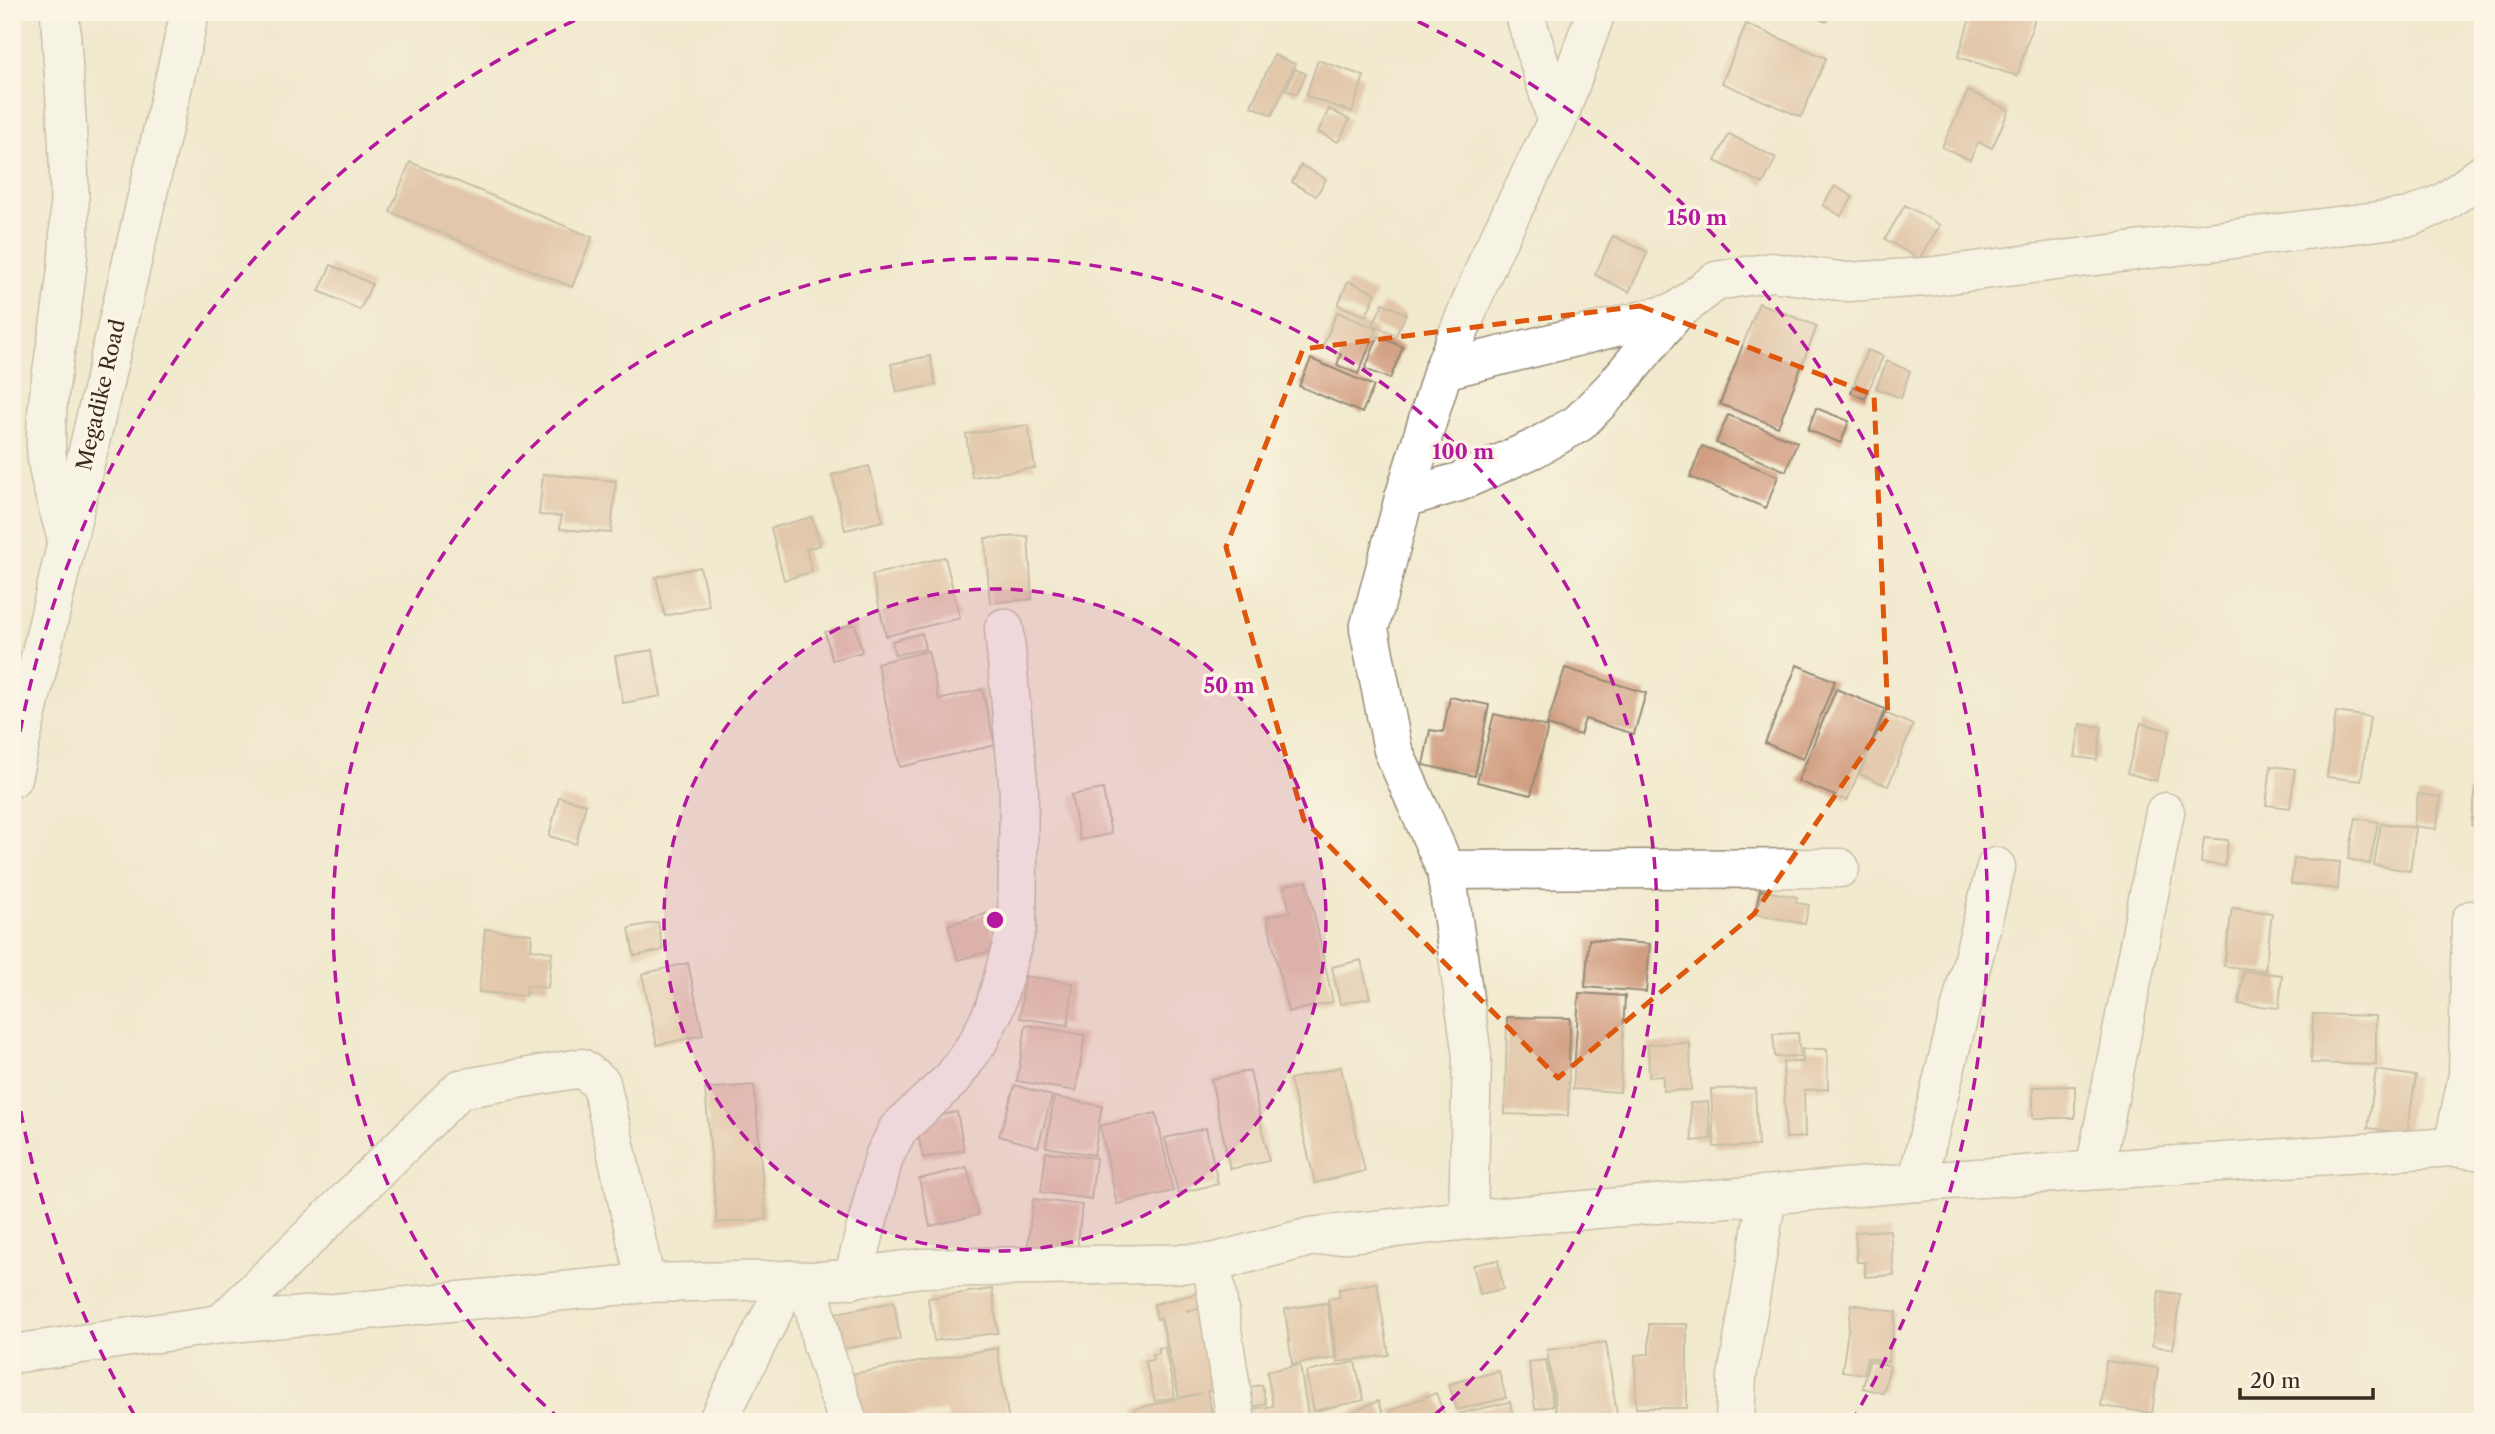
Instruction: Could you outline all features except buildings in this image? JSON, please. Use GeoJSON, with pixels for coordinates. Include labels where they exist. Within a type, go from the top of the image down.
{"type":"FeatureCollection","features":[{"type":"Feature","properties":{"kind":"street"},"geometry":{"type":"LineString","coordinates":[[60,12],[68,167],[68,256],[47,419],[46,448],[67,539]]}},
{"type":"Feature","properties":{"kind":"street","name":"Megadike Road"},"geometry":{"type":"LineString","coordinates":[[12,778],[190,12]]}},
{"type":"Feature","properties":{"kind":"street"},"geometry":{"type":"LineString","coordinates":[[1524,12],[1557,121]]}},
{"type":"Feature","properties":{"kind":"street"},"geometry":{"type":"LineString","coordinates":[[1468,1220],[1472,1056],[1446,870],[1393,750],[1369,629],[1443,370],[1491,254],[1557,121],[1596,12]]}},
{"type":"Feature","properties":{"kind":"street"},"geometry":{"type":"LineString","coordinates":[[1404,499],[1460,482],[1533,449],[1579,423],[1614,387],[1676,312],[1716,281],[1772,272],[1847,282],[1926,277],[2410,217],[2445,202],[2483,174]]}},
{"type":"Feature","properties":{"kind":"street"},"geometry":{"type":"LineString","coordinates":[[1443,370],[1676,312]]}},
{"type":"Feature","properties":{"kind":"street"},"geometry":{"type":"LineString","coordinates":[[853,1279],[884,1157],[898,1129],[953,1078],[978,1042],[994,1010],[1017,927],[1019,793],[1003,628]]}},
{"type":"Feature","properties":{"kind":"street"},"geometry":{"type":"LineString","coordinates":[[2095,1170],[2165,812]]}},
{"type":"Feature","properties":{"kind":"street"},"geometry":{"type":"LineString","coordinates":[[1917,1182],[1996,867]]}},
{"type":"Feature","properties":{"kind":"street"},"geometry":{"type":"LineString","coordinates":[[1446,870],[1840,868]]}},
{"type":"Feature","properties":{"kind":"street"},"geometry":{"type":"LineString","coordinates":[[12,1354],[221,1324],[646,1283],[853,1279],[886,1271],[923,1268],[1212,1263],[1310,1237],[1468,1220],[1917,1182],[2468,1149],[2471,920]]}},
{"type":"Feature","properties":{"kind":"street"},"geometry":{"type":"LineString","coordinates":[[221,1324],[460,1089],[581,1068],[601,1083],[646,1283]]}},
{"type":"Feature","properties":{"kind":"street"},"geometry":{"type":"LineString","coordinates":[[1735,1422],[1737,1377],[1767,1196]]}},
{"type":"Feature","properties":{"kind":"street"},"geometry":{"type":"LineString","coordinates":[[1212,1263],[1236,1422]]}},
{"type":"Feature","properties":{"kind":"street"},"geometry":{"type":"LineString","coordinates":[[717,1422],[799,1281]]}},
{"type":"Feature","properties":{"kind":"street"},"geometry":{"type":"LineString","coordinates":[[799,1281],[848,1422]]}},
{"type":"Feature","properties":{"kind":"highlighted area"},"geometry":{"type":"Polygon","coordinates":[[[1640,306],[1874,395],[1888,718],[1754,914],[1558,1078],[1304,820],[1226,547],[1303,349],[1640,306]]]}}]}
